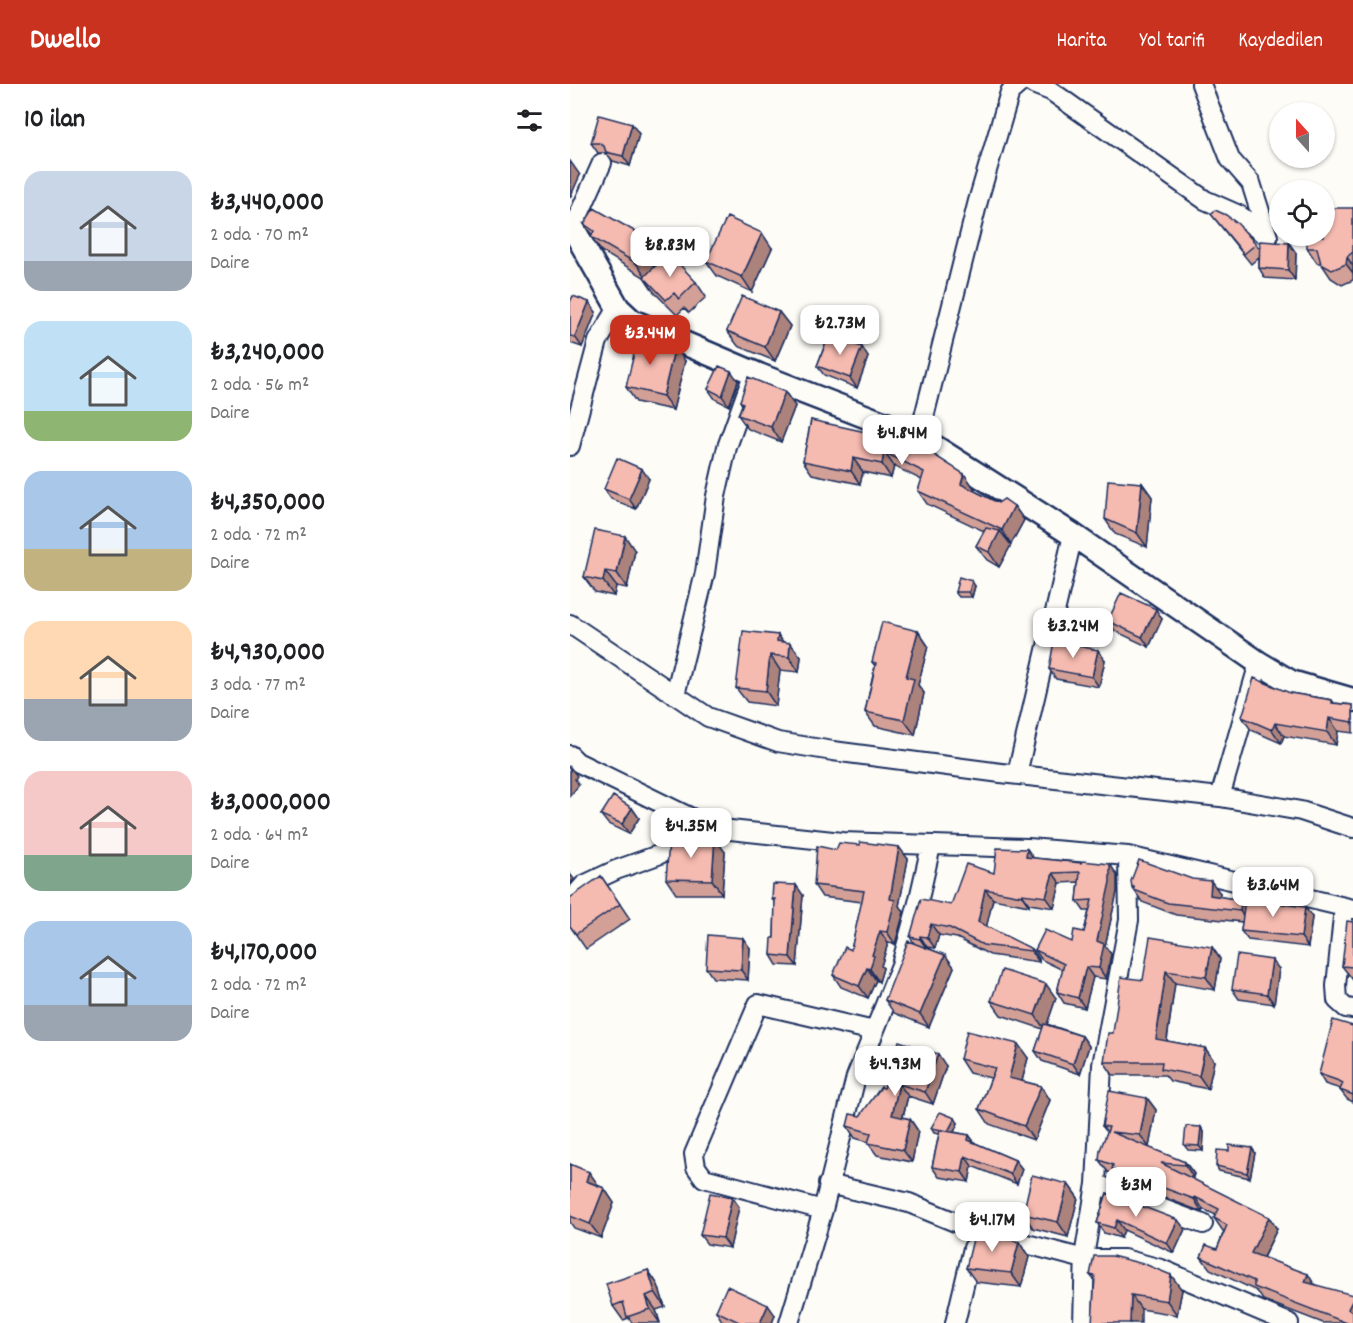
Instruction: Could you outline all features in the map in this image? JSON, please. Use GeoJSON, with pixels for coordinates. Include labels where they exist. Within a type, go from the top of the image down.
{"type":"FeatureCollection","features":[{"type":"Feature","properties":{"kind":"street"},"geometry":{"type":"LineString","coordinates":[[919,437],[978,201],[1010,92],[1019,84]]}},
{"type":"Feature","properties":{"kind":"street"},"geometry":{"type":"LineString","coordinates":[[1033,84],[1050,91],[1205,200],[1239,215],[1268,237],[1251,183],[1230,159],[1201,84]]}},
{"type":"Feature","properties":{"kind":"street"},"geometry":{"type":"LineString","coordinates":[[602,163],[571,229],[575,232],[618,308],[632,321],[753,373],[919,437],[1073,535],[1259,663],[1291,682],[1353,700]]}},
{"type":"Feature","properties":{"kind":"street"},"geometry":{"type":"LineString","coordinates":[[570,446],[598,341],[618,308]]}},
{"type":"Feature","properties":{"kind":"street"},"geometry":{"type":"LineString","coordinates":[[675,696],[705,573],[716,496],[727,447],[753,373]]}},
{"type":"Feature","properties":{"kind":"street"},"geometry":{"type":"LineString","coordinates":[[1017,774],[1073,535]]}},
{"type":"Feature","properties":{"kind":"street"},"geometry":{"type":"LineString","coordinates":[[570,624],[708,717],[778,742],[833,752],[1220,797],[1301,811],[1353,828]]}},
{"type":"Feature","properties":{"kind":"street"},"geometry":{"type":"LineString","coordinates":[[1220,797],[1259,663]]}},
{"type":"Feature","properties":{"kind":"street"},"geometry":{"type":"LineString","coordinates":[[570,755],[577,762],[712,828],[842,842],[1028,848],[1128,856],[1348,908],[1336,986],[1337,1000],[1346,1008],[1353,1009]]}},
{"type":"Feature","properties":{"kind":"street"},"geometry":{"type":"LineString","coordinates":[[570,901],[584,885],[616,870],[658,855],[712,828]]}},
{"type":"Feature","properties":{"kind":"street"},"geometry":{"type":"LineString","coordinates":[[789,1323],[823,1210],[856,1077],[901,965],[931,846]]}},
{"type":"Feature","properties":{"kind":"street"},"geometry":{"type":"LineString","coordinates":[[1083,1323],[1084,1259],[1096,1184],[1102,1065],[1129,920],[1128,856]]}},
{"type":"Feature","properties":{"kind":"street"},"geometry":{"type":"LineString","coordinates":[[823,1210],[704,1178],[696,1167],[694,1154],[758,1004],[874,1031]]}},
{"type":"Feature","properties":{"kind":"street"},"geometry":{"type":"LineString","coordinates":[[828,1184],[909,1203],[977,1231],[1084,1259],[1124,1259],[1161,1269],[1288,1323]]}},
{"type":"Feature","properties":{"kind":"street"},"geometry":{"type":"LineString","coordinates":[[1096,1184],[1203,1224]]}},
{"type":"Feature","properties":{"kind":"street"},"geometry":{"type":"LineString","coordinates":[[955,1323],[977,1231]]}},
{"type":"Feature","properties":{"kind":"building"},"geometry":{"type":"Polygon","coordinates":[[[599,115],[632,124],[623,156],[606,152],[604,146],[599,143],[591,143],[599,115]]]}},
{"type":"Feature","properties":{"kind":"building"},"geometry":{"type":"Polygon","coordinates":[[[594,208],[650,240],[636,263],[591,237],[594,231],[584,224],[594,208]]]}},
{"type":"Feature","properties":{"kind":"building"},"geometry":{"type":"Polygon","coordinates":[[[1335,208],[1353,208],[1353,252],[1347,257],[1346,264],[1332,270],[1321,264],[1317,248],[1307,248],[1307,246],[1335,246],[1335,208]]]}},
{"type":"Feature","properties":{"kind":"building"},"geometry":{"type":"Polygon","coordinates":[[[1215,210],[1238,224],[1256,244],[1244,254],[1211,214],[1215,210]]]}},
{"type":"Feature","properties":{"kind":"building"},"geometry":{"type":"Polygon","coordinates":[[[727,217],[762,233],[742,277],[706,261],[727,217]]]}},
{"type":"Feature","properties":{"kind":"building"},"geometry":{"type":"Polygon","coordinates":[[[1260,241],[1269,242],[1269,246],[1289,246],[1288,270],[1259,268],[1260,241]]]}},
{"type":"Feature","properties":{"kind":"building"},"geometry":{"type":"Polygon","coordinates":[[[669,253],[696,282],[679,299],[674,293],[666,300],[644,277],[669,253]]]}},
{"type":"Feature","properties":{"kind":"building"},"geometry":{"type":"Polygon","coordinates":[[[573,296],[589,302],[575,337],[570,336],[570,302],[573,296]]]}},
{"type":"Feature","properties":{"kind":"building"},"geometry":{"type":"Polygon","coordinates":[[[742,296],[779,312],[765,347],[727,331],[742,296]]]}},
{"type":"Feature","properties":{"kind":"building"},"geometry":{"type":"Polygon","coordinates":[[[828,309],[842,314],[835,335],[820,330],[828,309]]]}},
{"type":"Feature","properties":{"kind":"building"},"geometry":{"type":"Polygon","coordinates":[[[829,335],[862,347],[850,378],[817,366],[829,335]]]}},
{"type":"Feature","properties":{"kind":"building"},"geometry":{"type":"Polygon","coordinates":[[[638,337],[675,346],[663,396],[626,387],[638,337]]]}},
{"type":"Feature","properties":{"kind":"building"},"geometry":{"type":"Polygon","coordinates":[[[719,366],[731,371],[722,396],[708,389],[719,366]]]}},
{"type":"Feature","properties":{"kind":"building"},"geometry":{"type":"Polygon","coordinates":[[[748,377],[785,392],[771,427],[738,415],[748,377]]]}},
{"type":"Feature","properties":{"kind":"building"},"geometry":{"type":"Polygon","coordinates":[[[811,420],[866,432],[867,425],[903,435],[964,474],[961,484],[998,503],[1004,499],[1014,506],[1002,530],[918,491],[924,472],[884,452],[882,464],[853,458],[851,471],[803,461],[811,420]]]}},
{"type":"Feature","properties":{"kind":"building"},"geometry":{"type":"Polygon","coordinates":[[[617,458],[642,469],[629,499],[604,489],[617,458]]]}},
{"type":"Feature","properties":{"kind":"building"},"geometry":{"type":"Polygon","coordinates":[[[1108,480],[1142,483],[1137,533],[1105,519],[1108,480]]]}},
{"type":"Feature","properties":{"kind":"building"},"geometry":{"type":"Polygon","coordinates":[[[986,528],[1000,531],[989,552],[976,546],[986,528]]]}},
{"type":"Feature","properties":{"kind":"building"},"geometry":{"type":"Polygon","coordinates":[[[595,530],[625,536],[617,573],[605,571],[603,581],[584,577],[595,530]]]}},
{"type":"Feature","properties":{"kind":"building"},"geometry":{"type":"Polygon","coordinates":[[[959,577],[972,581],[969,592],[955,592],[959,577]]]}},
{"type":"Feature","properties":{"kind":"building"},"geometry":{"type":"Polygon","coordinates":[[[1121,593],[1156,609],[1142,637],[1108,621],[1121,593]]]}},
{"type":"Feature","properties":{"kind":"building"},"geometry":{"type":"Polygon","coordinates":[[[882,622],[918,631],[906,677],[914,679],[904,720],[865,712],[876,663],[872,662],[882,622]]]}},
{"type":"Feature","properties":{"kind":"building"},"geometry":{"type":"Polygon","coordinates":[[[743,631],[778,635],[777,641],[790,643],[789,657],[770,655],[766,691],[736,688],[743,631]]]}},
{"type":"Feature","properties":{"kind":"building"},"geometry":{"type":"Polygon","coordinates":[[[1054,641],[1098,650],[1092,677],[1049,669],[1054,641]]]}},
{"type":"Feature","properties":{"kind":"building"},"geometry":{"type":"Polygon","coordinates":[[[1254,678],[1290,693],[1332,700],[1332,703],[1353,705],[1353,722],[1329,718],[1327,732],[1275,723],[1272,730],[1242,717],[1254,678]]]}},
{"type":"Feature","properties":{"kind":"building"},"geometry":{"type":"Polygon","coordinates":[[[613,796],[632,808],[622,824],[601,815],[613,796]]]}},
{"type":"Feature","properties":{"kind":"building"},"geometry":{"type":"Polygon","coordinates":[[[679,837],[715,838],[712,880],[666,879],[669,842],[679,837]]]}},
{"type":"Feature","properties":{"kind":"building"},"geometry":{"type":"Polygon","coordinates":[[[860,842],[899,847],[890,899],[895,900],[887,932],[880,931],[870,969],[867,968],[859,986],[833,975],[845,947],[851,950],[864,891],[814,885],[817,846],[836,850],[839,843],[860,845],[860,842]]]}},
{"type":"Feature","properties":{"kind":"building"},"geometry":{"type":"Polygon","coordinates":[[[997,848],[1027,849],[1026,857],[1110,864],[1110,882],[1097,941],[1104,944],[1099,968],[1086,967],[1078,998],[1057,992],[1064,964],[1035,950],[1045,930],[1072,942],[1074,930],[1084,932],[1092,900],[1077,901],[1080,872],[1053,873],[1046,897],[1022,894],[1022,896],[985,889],[978,922],[1032,949],[1031,951],[983,945],[950,928],[931,924],[927,937],[920,936],[920,939],[910,937],[921,899],[951,905],[966,864],[994,873],[997,848]]]}},
{"type":"Feature","properties":{"kind":"building"},"geometry":{"type":"Polygon","coordinates":[[[1139,860],[1192,879],[1211,881],[1210,895],[1241,900],[1240,911],[1168,903],[1134,890],[1131,881],[1139,860]]]}},
{"type":"Feature","properties":{"kind":"building"},"geometry":{"type":"Polygon","coordinates":[[[601,876],[620,904],[576,934],[570,926],[570,898],[601,876]]]}},
{"type":"Feature","properties":{"kind":"building"},"geometry":{"type":"Polygon","coordinates":[[[773,884],[796,885],[790,957],[771,955],[772,938],[774,938],[773,884]]]}},
{"type":"Feature","properties":{"kind":"building"},"geometry":{"type":"Polygon","coordinates":[[[1245,899],[1305,907],[1301,937],[1241,931],[1245,899]]]}},
{"type":"Feature","properties":{"kind":"building"},"geometry":{"type":"Polygon","coordinates":[[[1347,921],[1353,922],[1353,967],[1342,966],[1347,921]]]}},
{"type":"Feature","properties":{"kind":"building"},"geometry":{"type":"Polygon","coordinates":[[[708,935],[743,938],[741,970],[706,968],[708,935]]]}},
{"type":"Feature","properties":{"kind":"building"},"geometry":{"type":"Polygon","coordinates":[[[1150,937],[1212,947],[1206,977],[1166,971],[1156,1039],[1205,1048],[1199,1076],[1161,1069],[1162,1062],[1104,1062],[1108,1033],[1113,1033],[1121,977],[1143,980],[1150,937]]]}},
{"type":"Feature","properties":{"kind":"building"},"geometry":{"type":"Polygon","coordinates":[[[908,941],[945,955],[920,1014],[885,1000],[908,941]]]}},
{"type":"Feature","properties":{"kind":"building"},"geometry":{"type":"Polygon","coordinates":[[[1237,955],[1272,960],[1267,994],[1232,989],[1237,955]]]}},
{"type":"Feature","properties":{"kind":"building"},"geometry":{"type":"Polygon","coordinates":[[[1002,970],[1046,984],[1035,1015],[991,1001],[1002,970]]]}},
{"type":"Feature","properties":{"kind":"building"},"geometry":{"type":"Polygon","coordinates":[[[1333,1020],[1353,1026],[1353,1095],[1340,1090],[1343,1083],[1319,1074],[1333,1020]]]}},
{"type":"Feature","properties":{"kind":"building"},"geometry":{"type":"Polygon","coordinates":[[[1044,1024],[1082,1036],[1073,1064],[1035,1051],[1044,1024]]]}},
{"type":"Feature","properties":{"kind":"building"},"geometry":{"type":"Polygon","coordinates":[[[967,1031],[1018,1044],[1009,1078],[1041,1086],[1024,1126],[979,1109],[995,1068],[960,1059],[967,1031]]]}},
{"type":"Feature","properties":{"kind":"building"},"geometry":{"type":"Polygon","coordinates":[[[899,1041],[938,1054],[925,1092],[899,1084],[892,1115],[910,1119],[903,1150],[868,1143],[871,1133],[847,1126],[850,1114],[860,1116],[881,1087],[884,1088],[899,1041]]]}},
{"type":"Feature","properties":{"kind":"building"},"geometry":{"type":"Polygon","coordinates":[[[1109,1091],[1147,1098],[1140,1135],[1111,1132],[1185,1162],[1185,1165],[1161,1163],[1269,1217],[1251,1253],[1308,1274],[1305,1282],[1353,1295],[1348,1309],[1353,1313],[1353,1323],[1347,1323],[1254,1287],[1254,1281],[1201,1257],[1206,1245],[1217,1249],[1227,1225],[1214,1218],[1219,1209],[1195,1197],[1194,1199],[1112,1169],[1113,1165],[1099,1160],[1100,1150],[1109,1127],[1102,1126],[1109,1091]]]}},
{"type":"Feature","properties":{"kind":"building"},"geometry":{"type":"Polygon","coordinates":[[[940,1112],[955,1118],[948,1131],[931,1128],[940,1112]]]}},
{"type":"Feature","properties":{"kind":"building"},"geometry":{"type":"Polygon","coordinates":[[[1186,1126],[1201,1127],[1199,1146],[1184,1145],[1186,1126]]]}},
{"type":"Feature","properties":{"kind":"building"},"geometry":{"type":"Polygon","coordinates":[[[940,1130],[969,1135],[968,1140],[1015,1160],[1010,1174],[965,1156],[962,1172],[932,1167],[940,1130]]]}},
{"type":"Feature","properties":{"kind":"building"},"geometry":{"type":"Polygon","coordinates":[[[1229,1145],[1252,1148],[1247,1173],[1216,1166],[1217,1150],[1229,1151],[1229,1145]]]}},
{"type":"Feature","properties":{"kind":"building"},"geometry":{"type":"Polygon","coordinates":[[[570,1164],[589,1172],[586,1181],[604,1188],[590,1224],[570,1216],[570,1164]]]}},
{"type":"Feature","properties":{"kind":"building"},"geometry":{"type":"Polygon","coordinates":[[[1032,1175],[1068,1184],[1058,1222],[1023,1214],[1032,1175]]]}},
{"type":"Feature","properties":{"kind":"building"},"geometry":{"type":"Polygon","coordinates":[[[710,1193],[732,1197],[723,1238],[700,1235],[710,1193]]]}},
{"type":"Feature","properties":{"kind":"building"},"geometry":{"type":"Polygon","coordinates":[[[1107,1193],[1178,1220],[1167,1243],[1117,1220],[1114,1228],[1097,1223],[1107,1193]]]}},
{"type":"Feature","properties":{"kind":"building"},"geometry":{"type":"Polygon","coordinates":[[[975,1231],[1019,1242],[1011,1273],[966,1268],[975,1231]]]}},
{"type":"Feature","properties":{"kind":"building"},"geometry":{"type":"Polygon","coordinates":[[[1094,1256],[1112,1256],[1147,1265],[1171,1275],[1167,1301],[1131,1295],[1130,1323],[1092,1323],[1095,1276],[1090,1275],[1094,1256]]]}},
{"type":"Feature","properties":{"kind":"building"},"geometry":{"type":"Polygon","coordinates":[[[648,1270],[655,1292],[646,1296],[650,1309],[627,1317],[623,1302],[613,1306],[606,1284],[648,1270]]]}},
{"type":"Feature","properties":{"kind":"building"},"geometry":{"type":"Polygon","coordinates":[[[727,1286],[768,1305],[760,1323],[741,1323],[716,1311],[727,1286]]]}}]}
